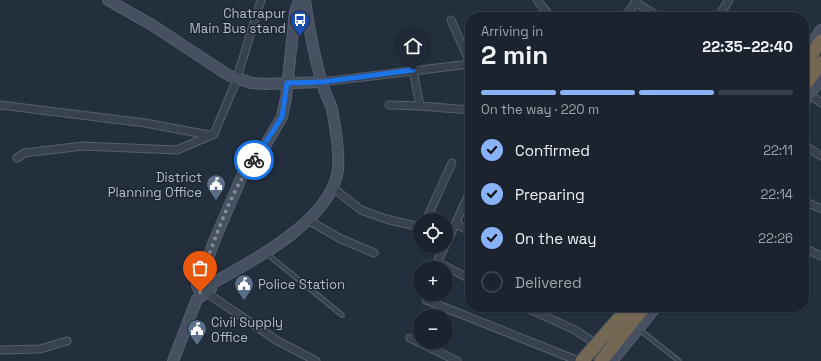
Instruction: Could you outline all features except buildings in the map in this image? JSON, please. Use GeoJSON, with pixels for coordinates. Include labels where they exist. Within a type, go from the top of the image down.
{"type":"FeatureCollection","features":[{"type":"Feature","properties":{"kind":"highway"},"geometry":{"type":"LineString","coordinates":[[809,57],[821,41]]}},
{"type":"Feature","properties":{"kind":"highway"},"geometry":{"type":"LineString","coordinates":[[809,88],[821,63]]}},
{"type":"Feature","properties":{"kind":"highway"},"geometry":{"type":"LineString","coordinates":[[578,361],[619,312]]}},
{"type":"Feature","properties":{"kind":"highway"},"geometry":{"type":"LineString","coordinates":[[601,361],[640,312]]}},
{"type":"Feature","properties":{"kind":"main road"},"geometry":{"type":"LineString","coordinates":[[108,0],[152,25],[212,65],[237,78],[251,83],[265,84],[322,82]]}},
{"type":"Feature","properties":{"kind":"main road"},"geometry":{"type":"LineString","coordinates":[[173,361],[197,299],[204,288],[213,244],[242,176],[266,144],[282,117],[295,12],[299,0]]}},
{"type":"Feature","properties":{"kind":"main road"},"geometry":{"type":"LineString","coordinates":[[168,361],[189,301],[204,288],[266,252],[308,220],[325,201],[337,175],[337,143],[332,107],[322,82],[305,0]]}},
{"type":"Feature","properties":{"kind":"main road"},"geometry":{"type":"LineString","coordinates":[[809,47],[821,30]]}},
{"type":"Feature","properties":{"kind":"main road"},"geometry":{"type":"LineString","coordinates":[[809,91],[821,78]]}},
{"type":"Feature","properties":{"kind":"main road"},"geometry":{"type":"LineString","coordinates":[[578,361],[619,312]]}},
{"type":"Feature","properties":{"kind":"main road"},"geometry":{"type":"LineString","coordinates":[[612,361],[652,312]]}},
{"type":"Feature","properties":{"kind":"street"},"geometry":{"type":"LineString","coordinates":[[17,158],[24,153],[79,146],[177,150],[214,134],[219,126],[237,78],[261,0]]}},
{"type":"Feature","properties":{"kind":"street"},"geometry":{"type":"LineString","coordinates":[[537,0],[547,12]]}},
{"type":"Feature","properties":{"kind":"street"},"geometry":{"type":"LineString","coordinates":[[721,12],[729,0]]}},
{"type":"Feature","properties":{"kind":"street"},"geometry":{"type":"LineString","coordinates":[[628,12],[636,1],[652,12]]}},
{"type":"Feature","properties":{"kind":"street"},"geometry":{"type":"LineString","coordinates":[[451,20],[465,52]]}},
{"type":"Feature","properties":{"kind":"street"},"geometry":{"type":"LineString","coordinates":[[322,82],[465,64]]}},
{"type":"Feature","properties":{"kind":"street"},"geometry":{"type":"LineString","coordinates":[[413,70],[420,106]]}},
{"type":"Feature","properties":{"kind":"street"},"geometry":{"type":"LineString","coordinates":[[809,96],[821,102]]}},
{"type":"Feature","properties":{"kind":"street"},"geometry":{"type":"LineString","coordinates":[[0,105],[145,123],[209,135]]}},
{"type":"Feature","properties":{"kind":"street"},"geometry":{"type":"LineString","coordinates":[[389,105],[465,110]]}},
{"type":"Feature","properties":{"kind":"street"},"geometry":{"type":"LineString","coordinates":[[809,148],[821,156]]}},
{"type":"Feature","properties":{"kind":"street"},"geometry":{"type":"LineString","coordinates":[[429,213],[452,163]]}},
{"type":"Feature","properties":{"kind":"street"},"geometry":{"type":"LineString","coordinates":[[332,188],[361,210],[386,219],[413,225]]}},
{"type":"Feature","properties":{"kind":"street"},"geometry":{"type":"LineString","coordinates":[[453,229],[465,203]]}},
{"type":"Feature","properties":{"kind":"street"},"geometry":{"type":"LineString","coordinates":[[809,204],[821,209]]}},
{"type":"Feature","properties":{"kind":"street"},"geometry":{"type":"LineString","coordinates":[[308,220],[341,239],[374,253]]}},
{"type":"Feature","properties":{"kind":"street"},"geometry":{"type":"LineString","coordinates":[[456,224],[465,228]]}},
{"type":"Feature","properties":{"kind":"street"},"geometry":{"type":"LineString","coordinates":[[809,250],[821,256]]}},
{"type":"Feature","properties":{"kind":"street"},"geometry":{"type":"LineString","coordinates":[[440,253],[436,262],[465,276]]}},
{"type":"Feature","properties":{"kind":"street"},"geometry":{"type":"LineString","coordinates":[[204,288],[300,357],[316,361]]}},
{"type":"Feature","properties":{"kind":"street"},"geometry":{"type":"LineString","coordinates":[[428,301],[578,361]]}},
{"type":"Feature","properties":{"kind":"street"},"geometry":{"type":"LineString","coordinates":[[536,312],[575,330],[593,342]]}},
{"type":"Feature","properties":{"kind":"street"},"geometry":{"type":"LineString","coordinates":[[410,338],[457,361]]}},
{"type":"Feature","properties":{"kind":"street"},"geometry":{"type":"LineString","coordinates":[[0,350],[40,349],[67,341]]}},
{"type":"Feature","properties":{"kind":"lane"},"geometry":{"type":"LineString","coordinates":[[266,252],[342,315]]}},
{"type":"Feature","properties":{"kind":"lane"},"geometry":{"type":"LineString","coordinates":[[639,329],[679,361]]}},
{"type":"Feature","properties":{"kind":"way so far"},"geometry":{"type":"LineString","coordinates":[[200,292],[197,286],[201,280],[213,244],[242,176],[254,160]]}},
{"type":"Feature","properties":{"kind":"place","name":"Chatrapur Main Bus stand"},"geometry":{"type":"Point","coordinates":[300,37]}},
{"type":"Feature","properties":{"kind":"place","name":"District Planning Office"},"geometry":{"type":"Point","coordinates":[216,201]}},
{"type":"Feature","properties":{"kind":"place","name":"Police Station"},"geometry":{"type":"Point","coordinates":[244,301]}},
{"type":"Feature","properties":{"kind":"place","name":"Civil Supply Office"},"geometry":{"type":"Point","coordinates":[197,346]}},
{"type":"Feature","properties":{"kind":"route"},"geometry":{"type":"LineString","coordinates":[[254,160],[266,144],[282,117],[287,83],[354,79],[413,70]]}}]}
